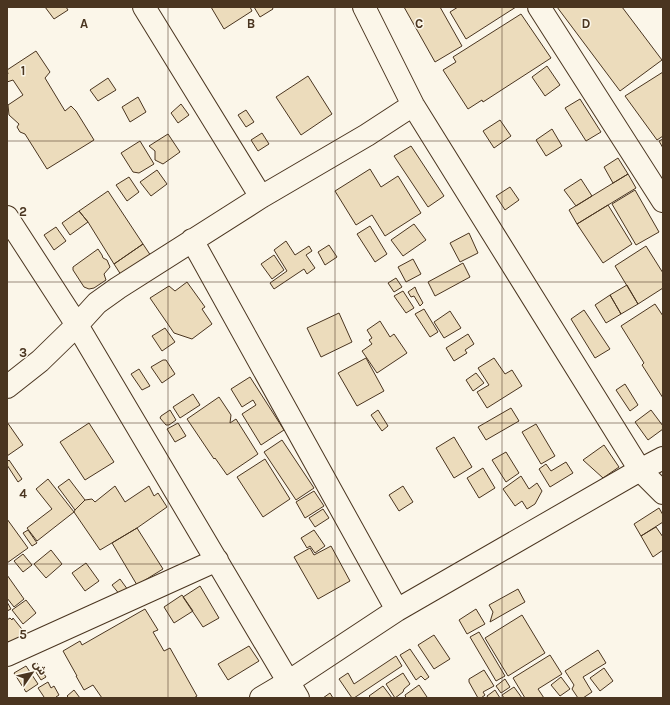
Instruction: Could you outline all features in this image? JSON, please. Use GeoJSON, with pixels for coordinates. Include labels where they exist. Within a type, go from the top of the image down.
{"type":"FeatureCollection","features":[{"type":"Feature","properties":{"kind":"street"},"geometry":{"type":"LineString","coordinates":[[144,7],[261,197]]}},
{"type":"Feature","properties":{"kind":"street"},"geometry":{"type":"LineString","coordinates":[[364,7],[413,106],[640,470],[663,493]]}},
{"type":"Feature","properties":{"kind":"street"},"geometry":{"type":"LineString","coordinates":[[539,7],[663,201]]}},
{"type":"Feature","properties":{"kind":"street"},"geometry":{"type":"LineString","coordinates":[[7,387],[40,361],[77,325],[96,303],[261,197],[367,135],[413,106]]}},
{"type":"Feature","properties":{"kind":"street"},"geometry":{"type":"LineString","coordinates":[[7,217],[77,325],[293,690]]}},
{"type":"Feature","properties":{"kind":"street"},"geometry":{"type":"LineString","coordinates":[[192,240],[397,610]]}},
{"type":"Feature","properties":{"kind":"street"},"geometry":{"type":"LineString","coordinates":[[261,698],[293,690],[397,610],[663,458]]}},
{"type":"Feature","properties":{"kind":"street"},"geometry":{"type":"LineString","coordinates":[[7,655],[216,560]]}},
{"type":"Feature","properties":{"kind":"building"},"geometry":{"type":"Polygon","coordinates":[[[45,7],[66,7],[68,10],[54,19],[45,7]]]}},
{"type":"Feature","properties":{"kind":"building"},"geometry":{"type":"Polygon","coordinates":[[[211,7],[250,7],[252,11],[224,29],[211,7]]]}},
{"type":"Feature","properties":{"kind":"building"},"geometry":{"type":"Polygon","coordinates":[[[254,7],[272,7],[273,9],[260,17],[254,7]]]}},
{"type":"Feature","properties":{"kind":"building"},"geometry":{"type":"Polygon","coordinates":[[[404,7],[440,7],[462,46],[435,62],[404,7]]]}},
{"type":"Feature","properties":{"kind":"building"},"geometry":{"type":"Polygon","coordinates":[[[458,7],[516,7],[466,39],[450,12],[458,7]]]}},
{"type":"Feature","properties":{"kind":"building"},"geometry":{"type":"Polygon","coordinates":[[[557,7],[622,7],[662,60],[620,91],[557,7]]]}},
{"type":"Feature","properties":{"kind":"building"},"geometry":{"type":"Polygon","coordinates":[[[521,14],[551,58],[483,102],[482,100],[468,109],[443,70],[456,62],[453,57],[521,14]]]}},
{"type":"Feature","properties":{"kind":"building"},"geometry":{"type":"Polygon","coordinates":[[[36,51],[50,72],[45,78],[65,111],[71,106],[76,111],[94,140],[47,169],[25,134],[20,132],[17,127],[19,124],[9,115],[8,105],[23,95],[13,80],[7,82],[7,70],[36,51]]]}},
{"type":"Feature","properties":{"kind":"building"},"geometry":{"type":"Polygon","coordinates":[[[547,66],[560,85],[545,96],[532,77],[547,66]]]}},
{"type":"Feature","properties":{"kind":"building"},"geometry":{"type":"Polygon","coordinates":[[[663,72],[663,136],[657,140],[625,96],[663,72]]]}},
{"type":"Feature","properties":{"kind":"building"},"geometry":{"type":"Polygon","coordinates":[[[308,76],[332,114],[301,135],[276,97],[308,76]]]}},
{"type":"Feature","properties":{"kind":"building"},"geometry":{"type":"Polygon","coordinates":[[[108,78],[116,90],[98,101],[90,90],[108,78]]]}},
{"type":"Feature","properties":{"kind":"building"},"geometry":{"type":"Polygon","coordinates":[[[138,97],[146,112],[130,122],[122,107],[138,97]]]}},
{"type":"Feature","properties":{"kind":"building"},"geometry":{"type":"Polygon","coordinates":[[[580,99],[601,132],[586,141],[565,108],[580,99]]]}},
{"type":"Feature","properties":{"kind":"building"},"geometry":{"type":"Polygon","coordinates":[[[181,104],[189,115],[178,123],[171,113],[181,104]]]}},
{"type":"Feature","properties":{"kind":"building"},"geometry":{"type":"Polygon","coordinates":[[[246,110],[254,122],[246,127],[238,115],[246,110]]]}},
{"type":"Feature","properties":{"kind":"building"},"geometry":{"type":"Polygon","coordinates":[[[500,120],[511,136],[494,148],[483,131],[500,120]]]}},
{"type":"Feature","properties":{"kind":"building"},"geometry":{"type":"Polygon","coordinates":[[[552,129],[562,146],[546,156],[536,140],[552,129]]]}},
{"type":"Feature","properties":{"kind":"building"},"geometry":{"type":"Polygon","coordinates":[[[262,133],[269,144],[258,151],[251,140],[262,133]]]}},
{"type":"Feature","properties":{"kind":"building"},"geometry":{"type":"Polygon","coordinates":[[[168,134],[180,152],[163,164],[155,160],[155,151],[149,146],[168,134]]]}},
{"type":"Feature","properties":{"kind":"building"},"geometry":{"type":"Polygon","coordinates":[[[663,139],[663,148],[659,141],[663,139]]]}},
{"type":"Feature","properties":{"kind":"building"},"geometry":{"type":"Polygon","coordinates":[[[140,141],[154,164],[139,173],[133,172],[121,153],[140,141]]]}},
{"type":"Feature","properties":{"kind":"building"},"geometry":{"type":"Polygon","coordinates":[[[411,146],[444,196],[428,207],[394,156],[411,146]]]}},
{"type":"Feature","properties":{"kind":"building"},"geometry":{"type":"Polygon","coordinates":[[[618,158],[628,174],[613,183],[604,167],[618,158]]]}},
{"type":"Feature","properties":{"kind":"building"},"geometry":{"type":"Polygon","coordinates":[[[370,169],[381,187],[398,176],[421,213],[385,236],[372,215],[356,225],[335,191],[370,169]]]}},
{"type":"Feature","properties":{"kind":"building"},"geometry":{"type":"Polygon","coordinates":[[[157,170],[167,184],[151,196],[140,182],[157,170]]]}},
{"type":"Feature","properties":{"kind":"building"},"geometry":{"type":"Polygon","coordinates":[[[628,174],[636,188],[577,224],[569,210],[628,174]]]}},
{"type":"Feature","properties":{"kind":"building"},"geometry":{"type":"Polygon","coordinates":[[[129,177],[139,192],[127,201],[116,185],[129,177]]]}},
{"type":"Feature","properties":{"kind":"building"},"geometry":{"type":"Polygon","coordinates":[[[581,179],[592,196],[576,206],[564,190],[581,179]]]}},
{"type":"Feature","properties":{"kind":"building"},"geometry":{"type":"Polygon","coordinates":[[[510,187],[519,200],[505,210],[496,196],[510,187]]]}},
{"type":"Feature","properties":{"kind":"building"},"geometry":{"type":"Polygon","coordinates":[[[635,190],[659,232],[636,245],[612,204],[635,190]]]}},
{"type":"Feature","properties":{"kind":"building"},"geometry":{"type":"Polygon","coordinates":[[[108,191],[143,244],[114,264],[88,222],[79,211],[108,191]]]}},
{"type":"Feature","properties":{"kind":"building"},"geometry":{"type":"Polygon","coordinates":[[[608,205],[632,244],[603,263],[577,224],[608,205]]]}},
{"type":"Feature","properties":{"kind":"building"},"geometry":{"type":"Polygon","coordinates":[[[79,211],[88,222],[70,235],[62,223],[79,211]]]}},
{"type":"Feature","properties":{"kind":"building"},"geometry":{"type":"Polygon","coordinates":[[[414,224],[426,240],[403,256],[391,240],[414,224]]]}},
{"type":"Feature","properties":{"kind":"building"},"geometry":{"type":"Polygon","coordinates":[[[370,226],[387,254],[375,262],[357,234],[370,226]]]}},
{"type":"Feature","properties":{"kind":"building"},"geometry":{"type":"Polygon","coordinates":[[[56,227],[66,241],[54,250],[44,235],[56,227]]]}},
{"type":"Feature","properties":{"kind":"building"},"geometry":{"type":"Polygon","coordinates":[[[469,233],[478,253],[460,262],[450,243],[469,233]]]}},
{"type":"Feature","properties":{"kind":"building"},"geometry":{"type":"Polygon","coordinates":[[[286,241],[295,255],[309,246],[312,251],[306,255],[315,268],[307,274],[304,269],[274,289],[270,283],[287,271],[274,250],[286,241]]]}},
{"type":"Feature","properties":{"kind":"building"},"geometry":{"type":"Polygon","coordinates":[[[143,244],[153,259],[123,278],[114,264],[143,244]]]}},
{"type":"Feature","properties":{"kind":"building"},"geometry":{"type":"Polygon","coordinates":[[[329,245],[337,257],[325,265],[318,252],[329,245]]]}},
{"type":"Feature","properties":{"kind":"building"},"geometry":{"type":"Polygon","coordinates":[[[646,246],[663,273],[663,288],[638,304],[615,266],[646,246]]]}},
{"type":"Feature","properties":{"kind":"building"},"geometry":{"type":"Polygon","coordinates":[[[98,249],[103,258],[107,260],[110,267],[104,274],[106,280],[94,288],[89,289],[84,287],[73,270],[73,267],[98,249]]]}},
{"type":"Feature","properties":{"kind":"building"},"geometry":{"type":"Polygon","coordinates":[[[274,255],[284,270],[272,279],[261,264],[274,255]]]}},
{"type":"Feature","properties":{"kind":"building"},"geometry":{"type":"Polygon","coordinates":[[[413,259],[421,274],[406,282],[398,267],[413,259]]]}},
{"type":"Feature","properties":{"kind":"building"},"geometry":{"type":"Polygon","coordinates":[[[463,263],[470,277],[435,296],[428,282],[463,263]]]}},
{"type":"Feature","properties":{"kind":"building"},"geometry":{"type":"Polygon","coordinates":[[[396,278],[402,287],[394,292],[388,283],[396,278]]]}},
{"type":"Feature","properties":{"kind":"building"},"geometry":{"type":"Polygon","coordinates":[[[187,282],[205,307],[202,309],[212,324],[192,339],[174,333],[150,298],[169,286],[175,291],[187,282]]]}},
{"type":"Feature","properties":{"kind":"building"},"geometry":{"type":"Polygon","coordinates":[[[627,285],[638,304],[621,314],[610,295],[627,285]]]}},
{"type":"Feature","properties":{"kind":"building"},"geometry":{"type":"Polygon","coordinates":[[[415,287],[423,303],[420,306],[414,296],[411,297],[408,292],[415,287]]]}},
{"type":"Feature","properties":{"kind":"building"},"geometry":{"type":"Polygon","coordinates":[[[403,291],[414,308],[406,313],[394,296],[403,291]]]}},
{"type":"Feature","properties":{"kind":"building"},"geometry":{"type":"Polygon","coordinates":[[[610,295],[621,314],[606,323],[595,305],[610,295]]]}},
{"type":"Feature","properties":{"kind":"building"},"geometry":{"type":"Polygon","coordinates":[[[655,304],[663,316],[663,398],[642,365],[644,363],[621,326],[655,304]]]}},
{"type":"Feature","properties":{"kind":"building"},"geometry":{"type":"Polygon","coordinates":[[[424,309],[438,332],[430,337],[415,314],[424,309]]]}},
{"type":"Feature","properties":{"kind":"building"},"geometry":{"type":"Polygon","coordinates":[[[584,310],[610,349],[595,358],[571,319],[584,310]]]}},
{"type":"Feature","properties":{"kind":"building"},"geometry":{"type":"Polygon","coordinates":[[[450,311],[461,328],[444,338],[434,322],[450,311]]]}},
{"type":"Feature","properties":{"kind":"building"},"geometry":{"type":"Polygon","coordinates":[[[339,313],[352,342],[321,357],[307,328],[339,313]]]}},
{"type":"Feature","properties":{"kind":"building"},"geometry":{"type":"Polygon","coordinates":[[[380,321],[390,337],[394,334],[407,353],[377,373],[362,351],[372,344],[369,340],[372,338],[367,330],[380,321]]]}},
{"type":"Feature","properties":{"kind":"building"},"geometry":{"type":"Polygon","coordinates":[[[165,328],[175,342],[162,351],[152,336],[165,328]]]}},
{"type":"Feature","properties":{"kind":"building"},"geometry":{"type":"Polygon","coordinates":[[[468,334],[474,344],[465,350],[467,353],[454,361],[446,348],[468,334]]]}},
{"type":"Feature","properties":{"kind":"building"},"geometry":{"type":"Polygon","coordinates":[[[366,358],[384,391],[357,406],[338,373],[366,358]]]}},
{"type":"Feature","properties":{"kind":"building"},"geometry":{"type":"Polygon","coordinates":[[[494,358],[505,374],[512,370],[522,386],[487,408],[477,392],[489,385],[478,368],[494,358]]]}},
{"type":"Feature","properties":{"kind":"building"},"geometry":{"type":"Polygon","coordinates":[[[163,360],[166,360],[175,374],[162,383],[151,367],[163,360]]]}},
{"type":"Feature","properties":{"kind":"building"},"geometry":{"type":"Polygon","coordinates":[[[139,369],[150,386],[142,390],[131,374],[139,369]]]}},
{"type":"Feature","properties":{"kind":"building"},"geometry":{"type":"Polygon","coordinates":[[[476,373],[484,383],[473,391],[466,380],[476,373]]]}},
{"type":"Feature","properties":{"kind":"building"},"geometry":{"type":"Polygon","coordinates":[[[250,377],[284,430],[261,445],[242,414],[256,405],[253,400],[242,407],[231,389],[250,377]]]}},
{"type":"Feature","properties":{"kind":"building"},"geometry":{"type":"Polygon","coordinates":[[[625,384],[638,405],[630,411],[616,390],[625,384]]]}},
{"type":"Feature","properties":{"kind":"building"},"geometry":{"type":"Polygon","coordinates":[[[193,394],[200,405],[180,418],[173,407],[193,394]]]}},
{"type":"Feature","properties":{"kind":"building"},"geometry":{"type":"Polygon","coordinates":[[[219,397],[231,415],[230,423],[236,419],[258,454],[227,475],[215,458],[214,459],[187,419],[219,397]]]}},
{"type":"Feature","properties":{"kind":"building"},"geometry":{"type":"Polygon","coordinates":[[[511,408],[519,421],[486,440],[478,427],[511,408]]]}},
{"type":"Feature","properties":{"kind":"building"},"geometry":{"type":"Polygon","coordinates":[[[170,410],[176,420],[169,425],[166,425],[160,418],[170,410]]]}},
{"type":"Feature","properties":{"kind":"building"},"geometry":{"type":"Polygon","coordinates":[[[378,410],[388,426],[382,431],[371,415],[378,410]]]}},
{"type":"Feature","properties":{"kind":"building"},"geometry":{"type":"Polygon","coordinates":[[[651,410],[663,426],[663,429],[648,440],[635,422],[651,410]]]}},
{"type":"Feature","properties":{"kind":"building"},"geometry":{"type":"Polygon","coordinates":[[[7,422],[23,445],[7,456],[7,422]]]}},
{"type":"Feature","properties":{"kind":"building"},"geometry":{"type":"Polygon","coordinates":[[[89,423],[114,462],[85,480],[60,442],[89,423]]]}},
{"type":"Feature","properties":{"kind":"building"},"geometry":{"type":"Polygon","coordinates":[[[178,423],[186,436],[175,442],[167,429],[178,423]]]}},
{"type":"Feature","properties":{"kind":"building"},"geometry":{"type":"Polygon","coordinates":[[[536,424],[555,456],[541,464],[522,432],[536,424]]]}},
{"type":"Feature","properties":{"kind":"building"},"geometry":{"type":"Polygon","coordinates":[[[454,437],[472,467],[454,478],[436,448],[454,437]]]}},
{"type":"Feature","properties":{"kind":"building"},"geometry":{"type":"Polygon","coordinates":[[[282,440],[314,488],[296,500],[264,452],[282,440]]]}},
{"type":"Feature","properties":{"kind":"building"},"geometry":{"type":"Polygon","coordinates":[[[604,445],[619,467],[603,478],[583,460],[604,445]]]}},
{"type":"Feature","properties":{"kind":"building"},"geometry":{"type":"Polygon","coordinates":[[[506,452],[519,473],[506,482],[492,460],[506,452]]]}},
{"type":"Feature","properties":{"kind":"building"},"geometry":{"type":"Polygon","coordinates":[[[265,459],[290,499],[263,517],[237,477],[265,459]]]}},
{"type":"Feature","properties":{"kind":"building"},"geometry":{"type":"Polygon","coordinates":[[[9,460],[22,479],[18,482],[7,465],[9,460]]]}},
{"type":"Feature","properties":{"kind":"building"},"geometry":{"type":"Polygon","coordinates":[[[566,462],[573,473],[550,487],[539,469],[546,464],[551,471],[566,462]]]}},
{"type":"Feature","properties":{"kind":"building"},"geometry":{"type":"Polygon","coordinates":[[[483,468],[495,488],[479,498],[467,478],[483,468]]]}},
{"type":"Feature","properties":{"kind":"building"},"geometry":{"type":"Polygon","coordinates":[[[521,476],[529,489],[537,483],[542,491],[535,504],[527,509],[522,501],[515,506],[503,489],[521,476]]]}},
{"type":"Feature","properties":{"kind":"building"},"geometry":{"type":"Polygon","coordinates":[[[48,479],[74,512],[37,541],[27,528],[52,509],[36,489],[48,479]]]}},
{"type":"Feature","properties":{"kind":"building"},"geometry":{"type":"Polygon","coordinates":[[[69,479],[85,500],[75,510],[58,487],[69,479]]]}},
{"type":"Feature","properties":{"kind":"building"},"geometry":{"type":"Polygon","coordinates":[[[115,486],[125,502],[149,486],[154,496],[158,493],[167,507],[137,528],[100,550],[74,512],[85,500],[92,499],[95,502],[115,486]]]}},
{"type":"Feature","properties":{"kind":"building"},"geometry":{"type":"Polygon","coordinates":[[[403,486],[413,502],[399,511],[389,495],[403,486]]]}},
{"type":"Feature","properties":{"kind":"building"},"geometry":{"type":"Polygon","coordinates":[[[314,491],[324,506],[305,518],[296,502],[314,491]]]}},
{"type":"Feature","properties":{"kind":"building"},"geometry":{"type":"Polygon","coordinates":[[[659,508],[663,515],[663,522],[641,536],[634,524],[659,508]]]}},
{"type":"Feature","properties":{"kind":"building"},"geometry":{"type":"Polygon","coordinates":[[[323,509],[329,518],[315,527],[309,518],[323,509]]]}},
{"type":"Feature","properties":{"kind":"building"},"geometry":{"type":"Polygon","coordinates":[[[7,519],[28,548],[7,563],[7,519]]]}},
{"type":"Feature","properties":{"kind":"building"},"geometry":{"type":"Polygon","coordinates":[[[656,527],[663,537],[663,550],[653,557],[641,536],[656,527]]]}},
{"type":"Feature","properties":{"kind":"building"},"geometry":{"type":"Polygon","coordinates":[[[137,528],[163,569],[137,585],[112,543],[137,528]]]}},
{"type":"Feature","properties":{"kind":"building"},"geometry":{"type":"Polygon","coordinates":[[[28,530],[37,543],[32,546],[23,533],[28,530]]]}},
{"type":"Feature","properties":{"kind":"building"},"geometry":{"type":"Polygon","coordinates":[[[314,530],[325,546],[315,553],[310,546],[307,548],[301,538],[314,530]]]}},
{"type":"Feature","properties":{"kind":"building"},"geometry":{"type":"Polygon","coordinates":[[[331,546],[350,581],[318,599],[294,557],[310,548],[314,555],[331,546]]]}},
{"type":"Feature","properties":{"kind":"building"},"geometry":{"type":"Polygon","coordinates":[[[51,550],[62,564],[46,578],[34,564],[51,550]]]}},
{"type":"Feature","properties":{"kind":"building"},"geometry":{"type":"Polygon","coordinates":[[[23,554],[32,565],[23,572],[14,561],[23,554]]]}},
{"type":"Feature","properties":{"kind":"building"},"geometry":{"type":"Polygon","coordinates":[[[86,563],[99,581],[85,591],[72,573],[86,563]]]}},
{"type":"Feature","properties":{"kind":"building"},"geometry":{"type":"Polygon","coordinates":[[[7,575],[24,599],[14,607],[7,598],[7,575]]]}},
{"type":"Feature","properties":{"kind":"building"},"geometry":{"type":"Polygon","coordinates":[[[120,579],[128,590],[120,595],[112,585],[120,579]]]}},
{"type":"Feature","properties":{"kind":"building"},"geometry":{"type":"Polygon","coordinates":[[[200,586],[219,618],[203,627],[183,597],[200,586]]]}},
{"type":"Feature","properties":{"kind":"building"},"geometry":{"type":"Polygon","coordinates":[[[518,589],[525,602],[490,622],[493,612],[489,605],[518,589]]]}},
{"type":"Feature","properties":{"kind":"building"},"geometry":{"type":"Polygon","coordinates":[[[182,595],[193,611],[174,623],[164,607],[182,595]]]}},
{"type":"Feature","properties":{"kind":"building"},"geometry":{"type":"Polygon","coordinates":[[[26,600],[36,613],[23,624],[12,610],[26,600]]]}},
{"type":"Feature","properties":{"kind":"building"},"geometry":{"type":"Polygon","coordinates":[[[7,602],[11,609],[7,611],[7,602]]]}},
{"type":"Feature","properties":{"kind":"building"},"geometry":{"type":"Polygon","coordinates":[[[145,609],[158,630],[153,632],[164,651],[170,648],[197,696],[194,698],[102,698],[93,685],[84,690],[76,676],[63,651],[80,641],[82,645],[145,609]]]}},
{"type":"Feature","properties":{"kind":"building"},"geometry":{"type":"Polygon","coordinates":[[[476,609],[485,624],[467,634],[459,620],[476,609]]]}},
{"type":"Feature","properties":{"kind":"building"},"geometry":{"type":"Polygon","coordinates":[[[522,615],[545,653],[508,676],[485,638],[522,615]]]}},
{"type":"Feature","properties":{"kind":"building"},"geometry":{"type":"Polygon","coordinates":[[[10,618],[12,620],[13,618],[25,633],[10,644],[7,640],[7,620],[10,618]]]}},
{"type":"Feature","properties":{"kind":"building"},"geometry":{"type":"Polygon","coordinates":[[[479,632],[505,676],[496,681],[470,637],[479,632]]]}},
{"type":"Feature","properties":{"kind":"building"},"geometry":{"type":"Polygon","coordinates":[[[434,635],[450,659],[434,669],[418,645],[434,635]]]}},
{"type":"Feature","properties":{"kind":"building"},"geometry":{"type":"Polygon","coordinates":[[[249,646],[259,661],[228,680],[218,664],[249,646]]]}},
{"type":"Feature","properties":{"kind":"building"},"geometry":{"type":"Polygon","coordinates":[[[410,649],[429,677],[425,680],[421,676],[416,680],[400,655],[410,649]]]}},
{"type":"Feature","properties":{"kind":"building"},"geometry":{"type":"Polygon","coordinates":[[[598,650],[606,663],[583,677],[592,692],[583,698],[578,698],[572,689],[574,685],[565,671],[598,650]]]}},
{"type":"Feature","properties":{"kind":"building"},"geometry":{"type":"Polygon","coordinates":[[[550,655],[562,674],[538,689],[544,698],[525,698],[513,678],[550,655]]]}},
{"type":"Feature","properties":{"kind":"building"},"geometry":{"type":"Polygon","coordinates":[[[396,656],[402,666],[354,698],[352,698],[339,679],[348,673],[354,684],[396,656]]]}},
{"type":"Feature","properties":{"kind":"building"},"geometry":{"type":"Polygon","coordinates":[[[37,663],[46,677],[41,680],[32,666],[37,663]]]}},
{"type":"Feature","properties":{"kind":"building"},"geometry":{"type":"Polygon","coordinates":[[[26,666],[38,684],[26,692],[14,673],[26,666]]]}},
{"type":"Feature","properties":{"kind":"building"},"geometry":{"type":"Polygon","coordinates":[[[604,668],[613,681],[600,691],[590,678],[604,668]]]}},
{"type":"Feature","properties":{"kind":"building"},"geometry":{"type":"Polygon","coordinates":[[[484,670],[494,686],[483,692],[485,695],[481,698],[478,698],[469,682],[469,679],[484,670]]]}},
{"type":"Feature","properties":{"kind":"building"},"geometry":{"type":"Polygon","coordinates":[[[403,673],[410,684],[395,698],[386,684],[403,673]]]}},
{"type":"Feature","properties":{"kind":"building"},"geometry":{"type":"Polygon","coordinates":[[[561,677],[570,689],[560,696],[551,685],[561,677]]]}},
{"type":"Feature","properties":{"kind":"building"},"geometry":{"type":"Polygon","coordinates":[[[505,679],[510,687],[501,693],[496,686],[505,679]]]}},
{"type":"Feature","properties":{"kind":"building"},"geometry":{"type":"Polygon","coordinates":[[[48,682],[51,688],[54,686],[59,695],[56,697],[57,698],[43,698],[44,697],[38,688],[48,682]]]}},
{"type":"Feature","properties":{"kind":"building"},"geometry":{"type":"Polygon","coordinates":[[[419,685],[427,697],[406,698],[405,695],[419,685]]]}},
{"type":"Feature","properties":{"kind":"building"},"geometry":{"type":"Polygon","coordinates":[[[383,686],[392,698],[371,698],[369,696],[383,686]]]}},
{"type":"Feature","properties":{"kind":"building"},"geometry":{"type":"Polygon","coordinates":[[[514,687],[522,698],[504,698],[502,695],[514,687]]]}},
{"type":"Feature","properties":{"kind":"building"},"geometry":{"type":"Polygon","coordinates":[[[74,690],[80,698],[69,698],[67,696],[74,690]]]}},
{"type":"Feature","properties":{"kind":"building"},"geometry":{"type":"Polygon","coordinates":[[[495,690],[500,698],[488,698],[487,696],[495,690]]]}},
{"type":"Feature","properties":{"kind":"building"},"geometry":{"type":"Polygon","coordinates":[[[330,693],[333,698],[323,698],[330,693]]]}}]}
